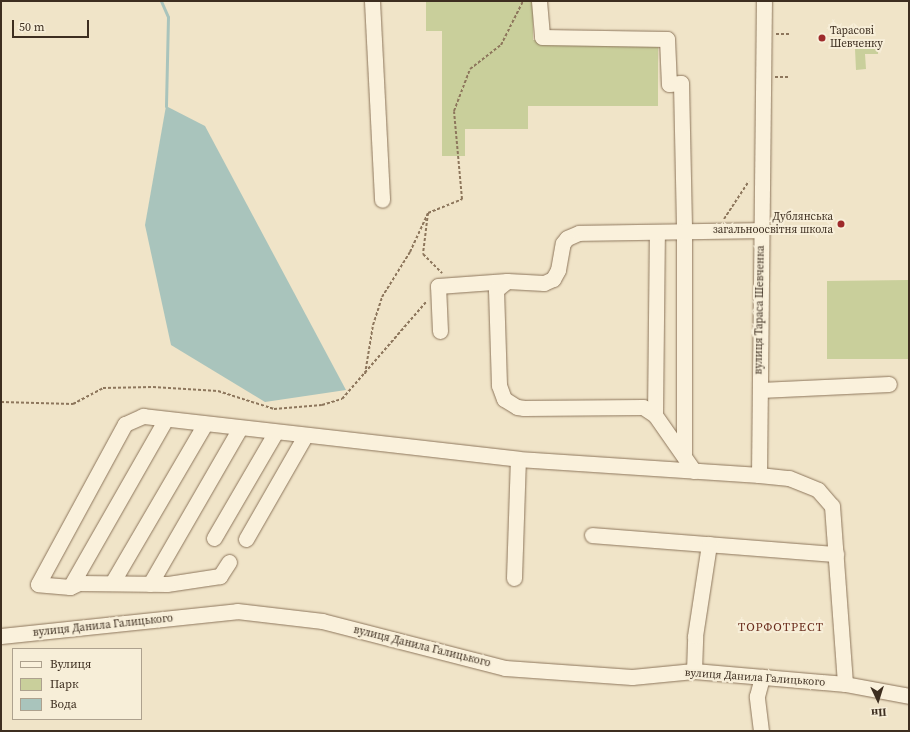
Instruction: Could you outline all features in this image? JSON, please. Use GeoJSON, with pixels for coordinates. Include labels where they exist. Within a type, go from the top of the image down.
{"type":"FeatureCollection","features":[{"type":"Feature","properties":{"kind":"street"},"geometry":{"type":"LineString","coordinates":[[372,1],[382,200]]}},
{"type":"Feature","properties":{"kind":"street"},"geometry":{"type":"LineString","coordinates":[[539,1],[542,37],[667,39],[669,84],[681,83],[684,231],[684,456]]}},
{"type":"Feature","properties":{"kind":"street","name":"вулиця Тараса Шевченка"},"geometry":{"type":"LineString","coordinates":[[759,475],[764,1]]}},
{"type":"Feature","properties":{"kind":"street"},"geometry":{"type":"LineString","coordinates":[[440,331],[438,286],[507,282],[544,283],[553,279],[558,270],[563,243],[572,235],[761,230]]}},
{"type":"Feature","properties":{"kind":"street"},"geometry":{"type":"LineString","coordinates":[[655,415],[657,232]]}},
{"type":"Feature","properties":{"kind":"street"},"geometry":{"type":"LineString","coordinates":[[507,282],[499,286],[495,294],[498,385],[504,399],[517,407],[524,408],[643,407],[655,415],[694,471]]}},
{"type":"Feature","properties":{"kind":"street"},"geometry":{"type":"LineString","coordinates":[[760,390],[889,384]]}},
{"type":"Feature","properties":{"kind":"street"},"geometry":{"type":"LineString","coordinates":[[229,562],[220,576],[167,584],[79,583],[70,587],[38,584],[125,424],[143,416],[275,433],[518,459],[789,478],[818,490],[832,506],[845,684]]}},
{"type":"Feature","properties":{"kind":"street"},"geometry":{"type":"LineString","coordinates":[[70,587],[166,419]]}},
{"type":"Feature","properties":{"kind":"street"},"geometry":{"type":"LineString","coordinates":[[112,583],[205,424]]}},
{"type":"Feature","properties":{"kind":"street"},"geometry":{"type":"LineString","coordinates":[[150,584],[240,428]]}},
{"type":"Feature","properties":{"kind":"street"},"geometry":{"type":"LineString","coordinates":[[214,538],[275,433]]}},
{"type":"Feature","properties":{"kind":"street"},"geometry":{"type":"LineString","coordinates":[[246,539],[305,436]]}},
{"type":"Feature","properties":{"kind":"street"},"geometry":{"type":"LineString","coordinates":[[514,578],[518,459]]}},
{"type":"Feature","properties":{"kind":"street"},"geometry":{"type":"LineString","coordinates":[[592,535],[836,554]]}},
{"type":"Feature","properties":{"kind":"street"},"geometry":{"type":"LineString","coordinates":[[694,671],[695,636],[709,544]]}},
{"type":"Feature","properties":{"kind":"street","name":"вулиця Данила Галицького"},"geometry":{"type":"LineString","coordinates":[[1,636],[237,611],[322,621],[505,668],[632,676],[694,671],[845,684],[909,696]]}},
{"type":"Feature","properties":{"kind":"street"},"geometry":{"type":"LineString","coordinates":[[760,731],[757,696],[762,677]]}},
{"type":"Feature","properties":{"kind":"path"},"geometry":{"type":"LineString","coordinates":[[365,374],[374,325],[382,297],[410,252],[428,213],[462,198],[454,111],[470,69],[501,45],[523,1]]}},
{"type":"Feature","properties":{"kind":"path"},"geometry":{"type":"LineString","coordinates":[[772,77],[790,77]]}},
{"type":"Feature","properties":{"kind":"path"},"geometry":{"type":"LineString","coordinates":[[722,221],[752,178]]}},
{"type":"Feature","properties":{"kind":"path"},"geometry":{"type":"LineString","coordinates":[[1,402],[73,404],[103,388],[154,387],[218,391],[274,409],[322,405],[342,399],[365,374],[438,286],[444,275],[423,254],[428,213]]}},
{"type":"Feature","properties":{"kind":"green space"},"geometry":{"type":"Polygon","coordinates":[[[426,1],[533,1],[533,40],[658,40],[658,106],[528,106],[528,129],[465,129],[465,156],[442,156],[442,31],[426,31],[426,1]]]}},
{"type":"Feature","properties":{"kind":"green space"},"geometry":{"type":"Polygon","coordinates":[[[878,48],[878,54],[865,54],[866,69],[856,70],[855,49],[878,48]]]}},
{"type":"Feature","properties":{"kind":"green space"},"geometry":{"type":"Polygon","coordinates":[[[909,280],[909,359],[827,359],[827,281],[909,280]]]}},
{"type":"Feature","properties":{"kind":"water"},"geometry":{"type":"Polygon","coordinates":[[[166,106],[205,126],[346,390],[265,402],[171,345],[145,225],[166,106]]]}},
{"type":"Feature","properties":{"kind":"waterway"},"geometry":{"type":"LineString","coordinates":[[161,1],[168,17],[166,106]]}},
{"type":"Feature","properties":{"kind":"place","name":"Тарасові Шевченку"},"geometry":{"type":"Point","coordinates":[822,38]}},
{"type":"Feature","properties":{"kind":"place","name":"Дублянська загальноосвітня школа"},"geometry":{"type":"Point","coordinates":[841,224]}},
{"type":"Feature","properties":{"kind":"district","name":"ТОРФОТРЕСТ"},"geometry":{"type":"Point","coordinates":[781,628]}}]}
